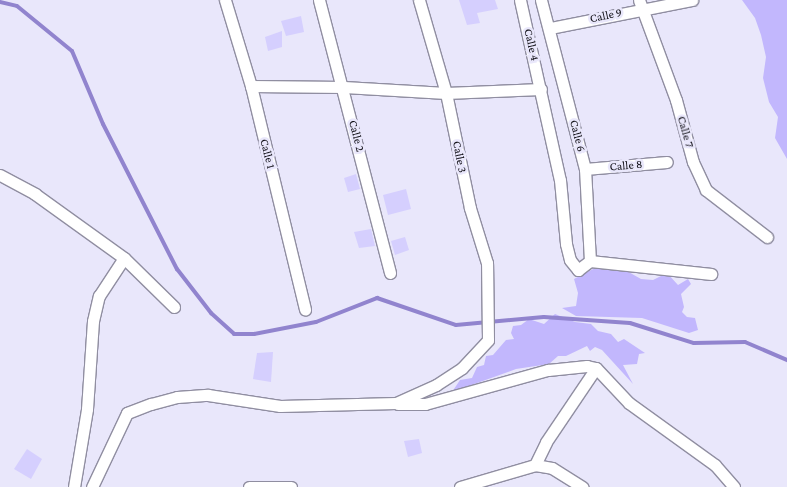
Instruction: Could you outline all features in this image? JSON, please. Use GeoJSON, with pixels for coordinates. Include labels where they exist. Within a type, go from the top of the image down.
{"type":"FeatureCollection","features":[{"type":"Feature","properties":{"kind":"street","name":"Calle 1"},"geometry":{"type":"LineString","coordinates":[[225,0],[251,86],[305,310]]}},
{"type":"Feature","properties":{"kind":"street","name":"Calle 2"},"geometry":{"type":"LineString","coordinates":[[319,0],[344,87],[390,273]]}},
{"type":"Feature","properties":{"kind":"street","name":"Calle 3"},"geometry":{"type":"LineString","coordinates":[[396,404],[436,385],[462,368],[488,340],[487,263],[470,208],[446,93],[419,0]]}},
{"type":"Feature","properties":{"kind":"street","name":"Calle 4"},"geometry":{"type":"LineString","coordinates":[[520,0],[560,180],[566,244],[570,260],[578,270],[590,261]]}},
{"type":"Feature","properties":{"kind":"street","name":"Calle 6"},"geometry":{"type":"LineString","coordinates":[[541,0],[550,28],[585,170],[590,261]]}},
{"type":"Feature","properties":{"kind":"street","name":"Calle 9"},"geometry":{"type":"LineString","coordinates":[[550,28],[641,4],[692,0]]}},
{"type":"Feature","properties":{"kind":"street","name":"Calle 7"},"geometry":{"type":"LineString","coordinates":[[641,4],[676,100],[693,162],[706,190],[767,237]]}},
{"type":"Feature","properties":{"kind":"street"},"geometry":{"type":"LineString","coordinates":[[251,86],[344,87],[446,93],[541,89]]}},
{"type":"Feature","properties":{"kind":"street","name":"Calle 8"},"geometry":{"type":"LineString","coordinates":[[585,170],[667,162]]}},
{"type":"Feature","properties":{"kind":"street"},"geometry":{"type":"LineString","coordinates":[[0,175],[35,194],[124,258],[174,307]]}},
{"type":"Feature","properties":{"kind":"street"},"geometry":{"type":"LineString","coordinates":[[74,487],[87,409],[93,321],[99,296],[124,258]]}},
{"type":"Feature","properties":{"kind":"street"},"geometry":{"type":"LineString","coordinates":[[590,261],[711,274]]}},
{"type":"Feature","properties":{"kind":"street"},"geometry":{"type":"LineString","coordinates":[[92,487],[127,413],[177,397],[208,394],[280,406],[425,404],[548,370],[587,366],[596,368],[628,404],[708,459],[734,487]]}},
{"type":"Feature","properties":{"kind":"street"},"geometry":{"type":"LineString","coordinates":[[534,465],[546,442],[596,368]]}},
{"type":"Feature","properties":{"kind":"street"},"geometry":{"type":"LineString","coordinates":[[460,487],[534,465],[552,468],[583,487]]}},
{"type":"Feature","properties":{"kind":"street"},"geometry":{"type":"LineString","coordinates":[[249,487],[291,487]]}},
{"type":"Feature","properties":{"kind":"shaded area"},"geometry":{"type":"Polygon","coordinates":[[[742,0],[787,0],[787,159],[775,138],[778,117],[769,102],[763,78],[766,57],[761,35],[755,18],[742,0]]]}},
{"type":"Feature","properties":{"kind":"shaded area"},"geometry":{"type":"Polygon","coordinates":[[[599,266],[625,270],[641,279],[653,280],[667,273],[678,285],[688,279],[691,284],[681,294],[684,307],[682,312],[687,317],[695,318],[698,330],[689,333],[642,318],[576,316],[562,308],[576,306],[578,293],[574,279],[599,266]]]}},
{"type":"Feature","properties":{"kind":"shaded area"},"geometry":{"type":"Polygon","coordinates":[[[555,314],[575,322],[591,324],[598,331],[611,334],[618,342],[624,339],[645,353],[639,354],[637,364],[623,365],[633,384],[602,350],[595,347],[590,351],[587,346],[566,356],[558,356],[549,364],[516,369],[452,392],[460,380],[472,378],[477,367],[484,365],[486,356],[493,355],[506,340],[514,339],[511,333],[513,326],[521,325],[529,319],[544,324],[555,314]]]}},
{"type":"Feature","properties":{"kind":"building"},"geometry":{"type":"Polygon","coordinates":[[[459,0],[495,0],[498,9],[477,13],[480,23],[467,25],[459,0]]]}},
{"type":"Feature","properties":{"kind":"building"},"geometry":{"type":"Polygon","coordinates":[[[301,16],[304,32],[286,36],[281,21],[301,16]]]}},
{"type":"Feature","properties":{"kind":"building"},"geometry":{"type":"Polygon","coordinates":[[[282,31],[282,47],[268,51],[265,37],[282,31]]]}},
{"type":"Feature","properties":{"kind":"building"},"geometry":{"type":"Polygon","coordinates":[[[356,174],[360,189],[348,192],[344,178],[356,174]]]}},
{"type":"Feature","properties":{"kind":"building"},"geometry":{"type":"Polygon","coordinates":[[[406,189],[411,209],[388,215],[383,195],[406,189]]]}},
{"type":"Feature","properties":{"kind":"building"},"geometry":{"type":"Polygon","coordinates":[[[371,229],[375,246],[359,248],[354,232],[371,229]]]}},
{"type":"Feature","properties":{"kind":"building"},"geometry":{"type":"Polygon","coordinates":[[[405,237],[409,250],[395,255],[391,241],[405,237]]]}},
{"type":"Feature","properties":{"kind":"building"},"geometry":{"type":"Polygon","coordinates":[[[273,352],[271,382],[253,379],[257,353],[273,352]]]}},
{"type":"Feature","properties":{"kind":"building"},"geometry":{"type":"Polygon","coordinates":[[[419,439],[422,453],[408,457],[404,441],[419,439]]]}},
{"type":"Feature","properties":{"kind":"building"},"geometry":{"type":"Polygon","coordinates":[[[27,449],[42,459],[31,479],[14,469],[27,449]]]}},
{"type":"Feature","properties":{"kind":"waterway"},"geometry":{"type":"LineString","coordinates":[[0,2],[17,6],[72,51],[103,124],[177,269],[211,313],[234,334],[254,334],[316,322],[377,298],[456,325],[544,317],[630,323],[694,343],[745,342],[787,360]]}}]}
